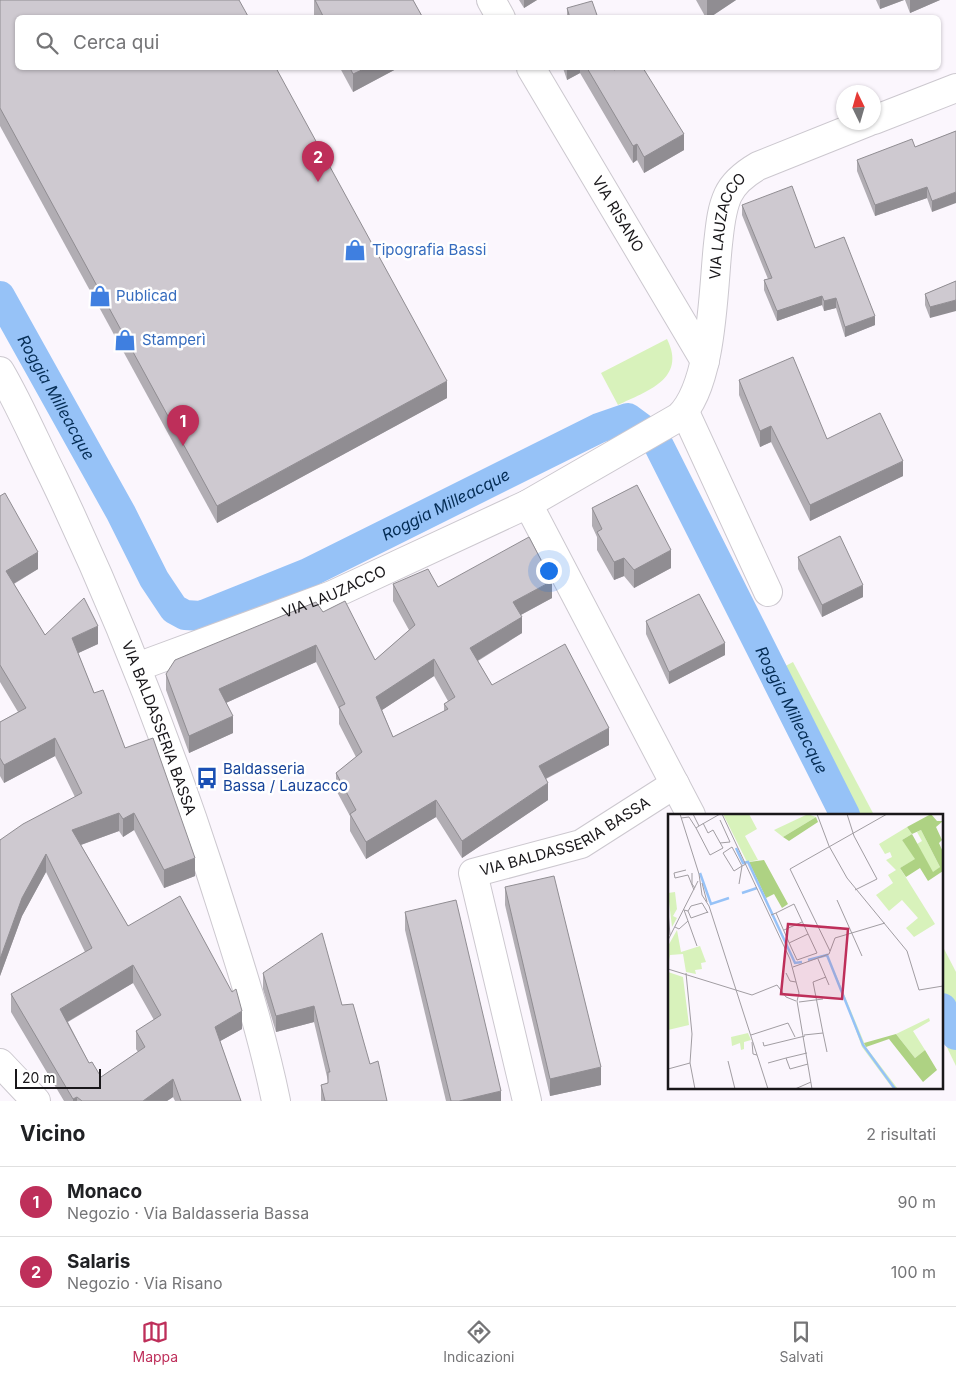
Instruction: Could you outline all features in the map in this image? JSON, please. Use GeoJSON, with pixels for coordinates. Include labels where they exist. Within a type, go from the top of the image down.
{"type":"FeatureCollection","features":[{"type":"Feature","properties":{"kind":"street"},"geometry":{"type":"LineString","coordinates":[[491,0],[499,15]]}},
{"type":"Feature","properties":{"kind":"street","name":"VIA RISANO"},"geometry":{"type":"LineString","coordinates":[[532,70],[705,361]]}},
{"type":"Feature","properties":{"kind":"street"},"geometry":{"type":"LineString","coordinates":[[881,117],[956,88]]}},
{"type":"Feature","properties":{"kind":"street","name":"VIA LAUZACCO"},"geometry":{"type":"LineString","coordinates":[[137,667],[332,595],[528,504],[676,418],[699,384],[705,361],[720,222],[726,200],[735,184],[758,166],[848,130]]}},
{"type":"Feature","properties":{"kind":"street","name":"VIA BALDASSERIA BASSA"},"geometry":{"type":"LineString","coordinates":[[0,371],[87,548],[137,667],[190,810],[239,963],[270,1072],[276,1101]]}},
{"type":"Feature","properties":{"kind":"street"},"geometry":{"type":"LineString","coordinates":[[676,418],[768,592]]}},
{"type":"Feature","properties":{"kind":"street"},"geometry":{"type":"LineString","coordinates":[[528,504],[690,814]]}},
{"type":"Feature","properties":{"kind":"street","name":"VIA BALDASSERIA BASSA"},"geometry":{"type":"LineString","coordinates":[[526,1101],[473,874],[581,844],[675,784]]}},
{"type":"Feature","properties":{"kind":"street"},"geometry":{"type":"LineString","coordinates":[[0,1063],[36,1101]]}},
{"type":"Feature","properties":{"kind":"green space"},"geometry":{"type":"Polygon","coordinates":[[[667,339],[672,353],[672,364],[668,374],[652,389],[618,405],[601,373],[667,339]]]}},
{"type":"Feature","properties":{"kind":"green space"},"geometry":{"type":"Polygon","coordinates":[[[793,662],[873,814],[833,814],[765,677],[793,662]]]}},
{"type":"Feature","properties":{"kind":"green space"},"geometry":{"type":"Polygon","coordinates":[[[944,949],[956,972],[956,1066],[944,1041],[944,949]]]}},
{"type":"Feature","properties":{"kind":"building"},"geometry":{"type":"Polygon","coordinates":[[[0,0],[239,0],[247,15],[15,15],[15,70],[277,70],[447,381],[217,506],[0,108],[0,0]]]}},
{"type":"Feature","properties":{"kind":"building"},"geometry":{"type":"Polygon","coordinates":[[[315,0],[413,0],[421,15],[322,15],[315,0]]]}},
{"type":"Feature","properties":{"kind":"building"},"geometry":{"type":"Polygon","coordinates":[[[592,1],[597,15],[569,15],[567,8],[592,1]]]}},
{"type":"Feature","properties":{"kind":"building"},"geometry":{"type":"Polygon","coordinates":[[[351,70],[362,70],[353,74],[351,70]]]}},
{"type":"Feature","properties":{"kind":"building"},"geometry":{"type":"Polygon","coordinates":[[[588,70],[644,70],[684,134],[644,157],[637,144],[633,146],[588,70]]]}},
{"type":"Feature","properties":{"kind":"building"},"geometry":{"type":"Polygon","coordinates":[[[956,131],[956,192],[932,201],[927,187],[875,205],[857,160],[912,139],[915,147],[956,131]]]}},
{"type":"Feature","properties":{"kind":"building"},"geometry":{"type":"Polygon","coordinates":[[[792,186],[815,248],[844,237],[875,316],[845,327],[836,298],[824,301],[822,296],[777,311],[764,280],[772,278],[742,205],[792,186]]]}},
{"type":"Feature","properties":{"kind":"building"},"geometry":{"type":"Polygon","coordinates":[[[956,281],[956,300],[930,307],[925,294],[956,281]]]}},
{"type":"Feature","properties":{"kind":"building"},"geometry":{"type":"Polygon","coordinates":[[[793,357],[827,439],[880,413],[903,461],[810,505],[771,426],[760,431],[739,380],[793,357]]]}},
{"type":"Feature","properties":{"kind":"building"},"geometry":{"type":"Polygon","coordinates":[[[637,485],[671,550],[634,570],[624,558],[614,562],[597,532],[602,529],[592,508],[637,485]]]}},
{"type":"Feature","properties":{"kind":"building"},"geometry":{"type":"Polygon","coordinates":[[[5,493],[38,552],[6,571],[45,635],[84,598],[98,626],[72,638],[94,693],[103,690],[125,748],[153,738],[195,858],[164,870],[134,813],[123,819],[119,813],[72,830],[128,926],[180,896],[232,992],[236,989],[242,1011],[215,1027],[241,1101],[181,1101],[173,1079],[143,1101],[82,1101],[77,1097],[73,1099],[11,994],[92,948],[46,854],[22,898],[0,959],[0,840],[23,824],[82,793],[55,738],[4,765],[0,758],[0,722],[26,708],[0,665],[0,496],[5,493]],[[133,965],[60,1009],[89,1063],[92,1062],[101,1077],[145,1047],[136,1031],[161,1015],[133,965]]]}},
{"type":"Feature","properties":{"kind":"building"},"geometry":{"type":"Polygon","coordinates":[[[840,536],[863,585],[822,605],[798,557],[840,536]]]}},
{"type":"Feature","properties":{"kind":"building"},"geometry":{"type":"Polygon","coordinates":[[[529,537],[552,581],[513,602],[522,617],[470,648],[492,685],[565,644],[609,728],[539,766],[548,783],[462,841],[436,800],[366,842],[350,814],[356,810],[336,773],[362,752],[339,707],[345,704],[316,645],[219,689],[233,716],[189,736],[166,674],[175,660],[316,602],[323,612],[345,601],[375,660],[415,625],[393,584],[428,569],[438,587],[529,537]],[[434,659],[376,697],[393,737],[448,709],[444,704],[455,697],[434,659]]]}},
{"type":"Feature","properties":{"kind":"building"},"geometry":{"type":"Polygon","coordinates":[[[699,594],[725,643],[669,672],[646,621],[699,594]]]}},
{"type":"Feature","properties":{"kind":"building"},"geometry":{"type":"Polygon","coordinates":[[[554,876],[601,1067],[550,1079],[505,887],[554,876]]]}},
{"type":"Feature","properties":{"kind":"building"},"geometry":{"type":"Polygon","coordinates":[[[456,900],[501,1091],[459,1101],[451,1101],[405,912],[456,900]]]}},
{"type":"Feature","properties":{"kind":"building"},"geometry":{"type":"Polygon","coordinates":[[[322,933],[342,1005],[353,1004],[370,1064],[378,1061],[387,1101],[325,1101],[321,1085],[328,1083],[328,1072],[330,1072],[314,1006],[276,1016],[263,973],[322,933]]]}},
{"type":"Feature","properties":{"kind":"waterway","name":"Roggia Milleacque"},"geometry":{"type":"LineString","coordinates":[[0,296],[121,513],[154,579],[174,609],[185,615],[201,616],[308,573],[599,428],[628,418],[655,438],[844,814]]}},
{"type":"Feature","properties":{"kind":"waterway","name":"Roggia Milleacque"},"geometry":{"type":"LineString","coordinates":[[944,1012],[956,1035]]}},
{"type":"Feature","properties":{"kind":"place","name":"Salaris"},"geometry":{"type":"Point","coordinates":[318,182]}},
{"type":"Feature","properties":{"kind":"place","name":"Tipografia Bassi"},"geometry":{"type":"Point","coordinates":[355,250]}},
{"type":"Feature","properties":{"kind":"place","name":"Publicad"},"geometry":{"type":"Point","coordinates":[100,296]}},
{"type":"Feature","properties":{"kind":"place","name":"Stamperì"},"geometry":{"type":"Point","coordinates":[125,340]}},
{"type":"Feature","properties":{"kind":"place","name":"Monaco"},"geometry":{"type":"Point","coordinates":[183,446]}},
{"type":"Feature","properties":{"kind":"place","name":"Baldasseria Bassa / Lauzacco"},"geometry":{"type":"Point","coordinates":[207,778]}}]}
